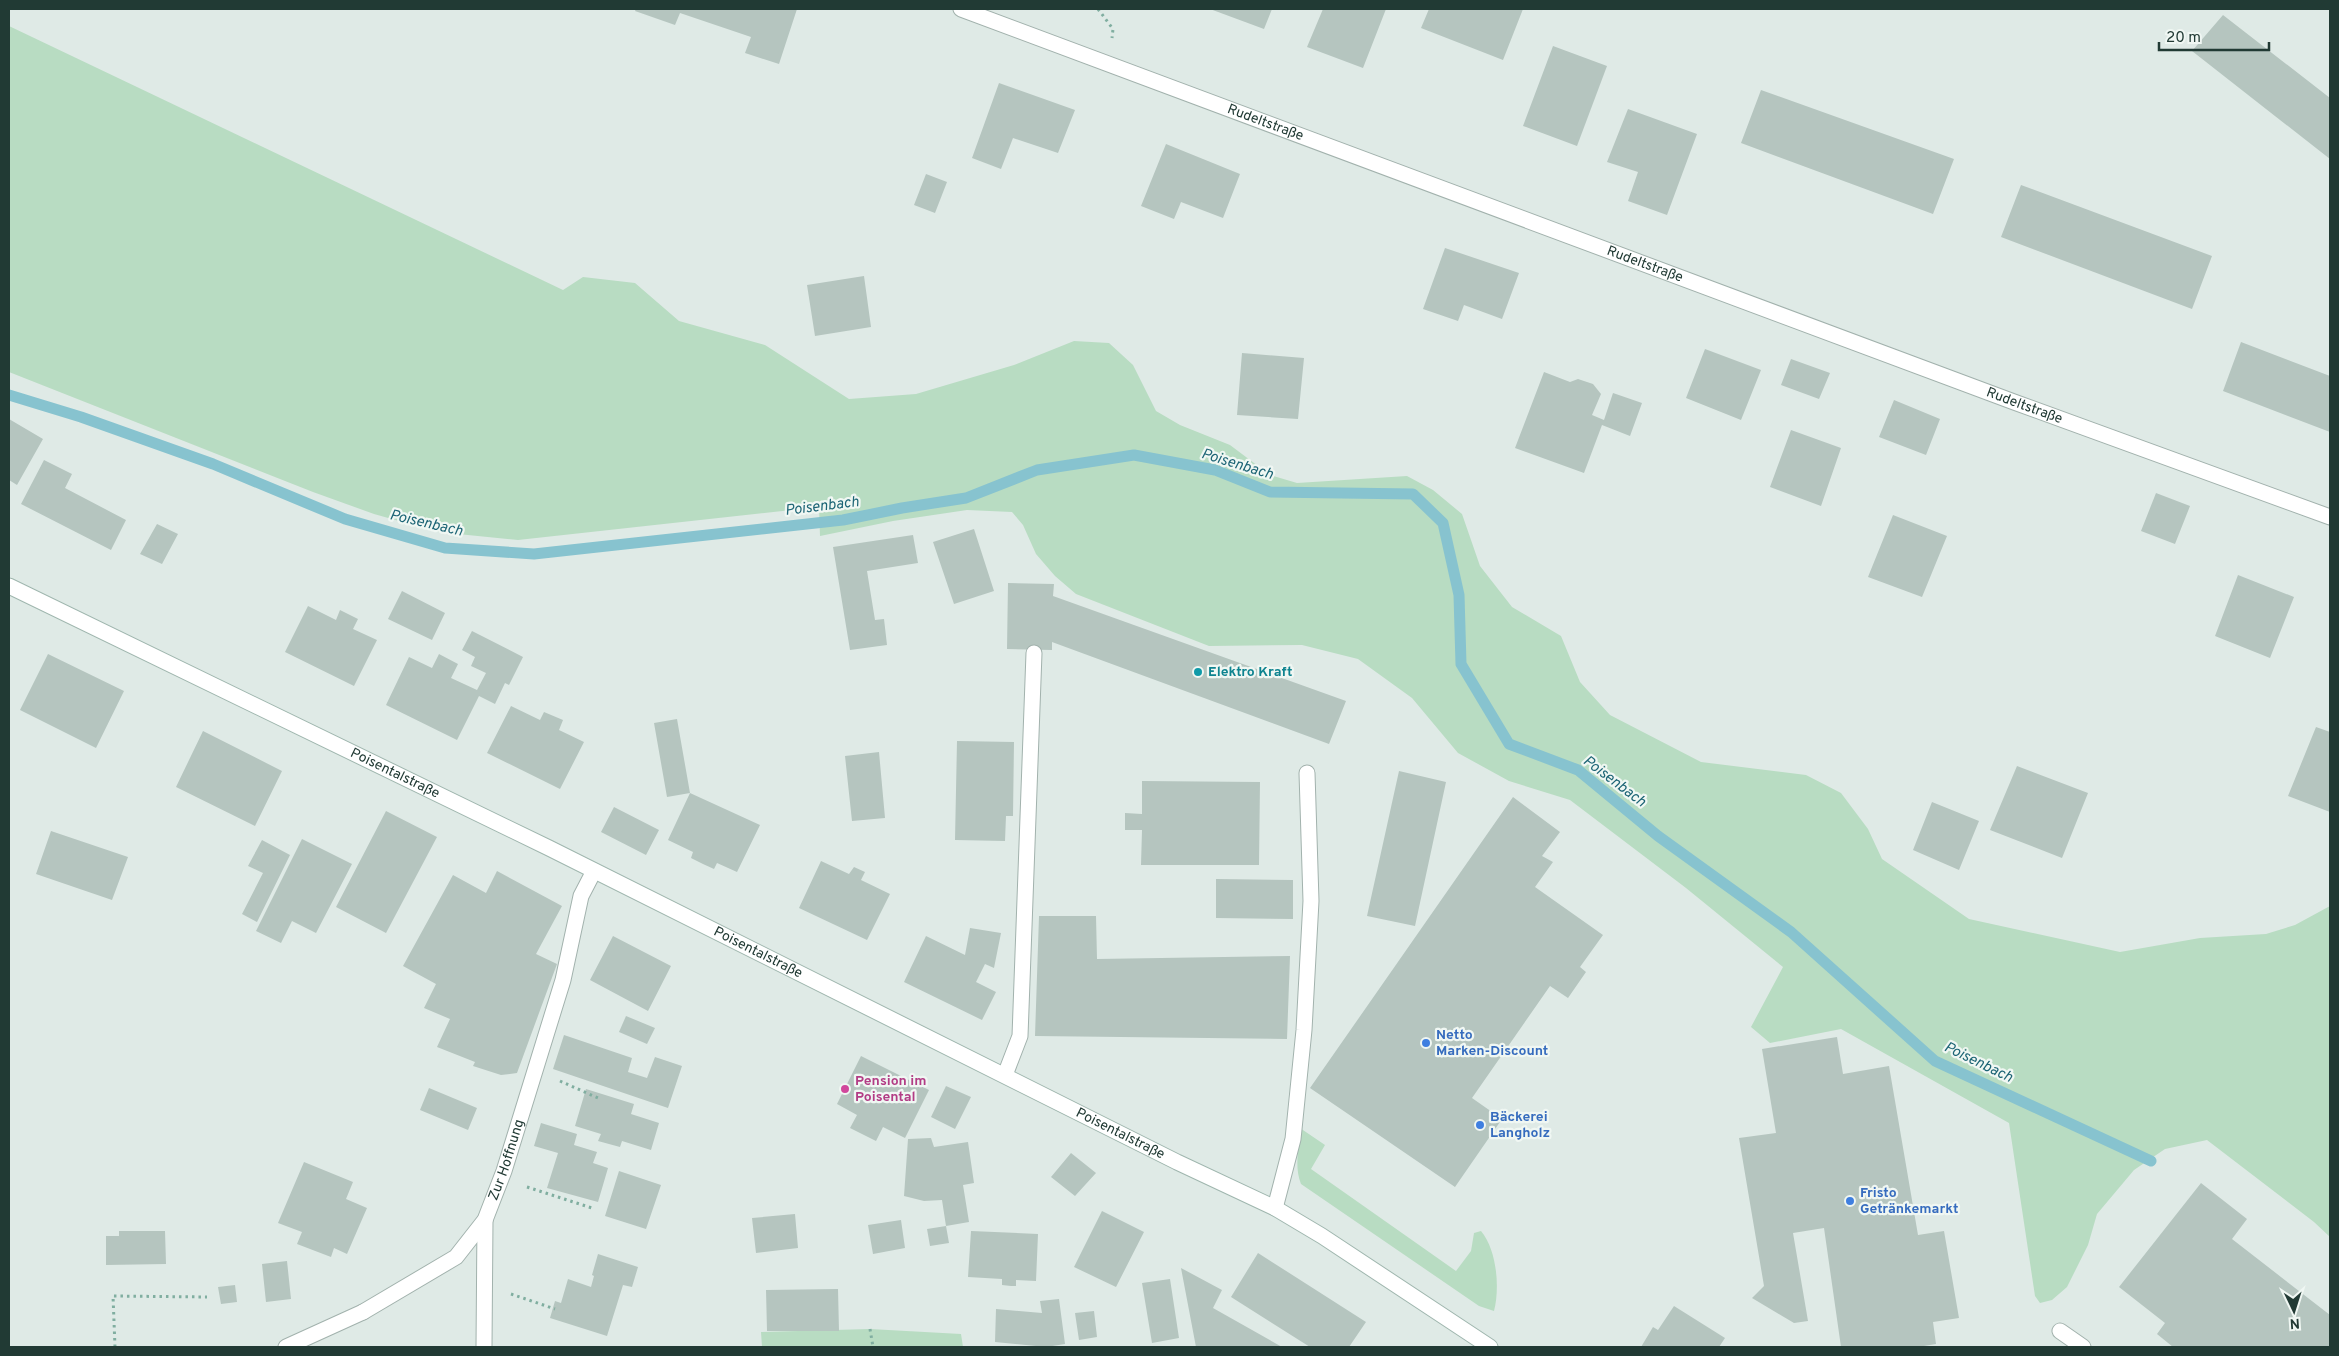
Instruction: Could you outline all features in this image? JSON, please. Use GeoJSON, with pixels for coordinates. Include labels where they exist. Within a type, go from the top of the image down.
{"type":"FeatureCollection","features":[{"type":"Feature","properties":{"kind":"street","name":"Rudeltstraße"},"geometry":{"type":"LineString","coordinates":[[961,9],[2330,517]]}},
{"type":"Feature","properties":{"kind":"street","name":"Poisentalstraße"},"geometry":{"type":"LineString","coordinates":[[9,586],[594,871],[1178,1162],[1275,1208],[1322,1236],[1490,1347]]}},
{"type":"Feature","properties":{"kind":"street"},"geometry":{"type":"LineString","coordinates":[[1005,1075],[1020,1036],[1034,653]]}},
{"type":"Feature","properties":{"kind":"street"},"geometry":{"type":"LineString","coordinates":[[1275,1208],[1293,1140],[1304,1030],[1311,901],[1307,773]]}},
{"type":"Feature","properties":{"kind":"street","name":"Zur Hoffnung"},"geometry":{"type":"LineString","coordinates":[[286,1347],[363,1312],[456,1257],[485,1220],[501,1178],[563,980],[581,896],[594,871]]}},
{"type":"Feature","properties":{"kind":"street"},"geometry":{"type":"LineString","coordinates":[[484,1347],[485,1220]]}},
{"type":"Feature","properties":{"kind":"street"},"geometry":{"type":"LineString","coordinates":[[2060,1331],[2082,1347]]}},
{"type":"Feature","properties":{"kind":"path"},"geometry":{"type":"LineString","coordinates":[[580,1091],[598,1098]]}},
{"type":"Feature","properties":{"kind":"path"},"geometry":{"type":"LineString","coordinates":[[501,1178],[596,1208]]}},
{"type":"Feature","properties":{"kind":"path"},"geometry":{"type":"LineString","coordinates":[[515,1295],[556,1308]]}},
{"type":"Feature","properties":{"kind":"path"},"geometry":{"type":"LineString","coordinates":[[116,1347],[114,1296],[207,1297]]}},
{"type":"Feature","properties":{"kind":"path"},"geometry":{"type":"LineString","coordinates":[[870,1329],[873,1347]]}},
{"type":"Feature","properties":{"kind":"green space"},"geometry":{"type":"Polygon","coordinates":[[[9,26],[563,290],[583,277],[635,283],[679,321],[765,345],[849,399],[916,394],[1014,365],[1074,341],[1109,343],[1133,365],[1156,411],[1180,425],[1230,445],[1270,475],[1297,483],[1407,476],[1433,490],[1462,514],[1480,566],[1512,607],[1561,636],[1580,682],[1610,715],[1701,762],[1806,775],[1841,793],[1868,829],[1882,859],[1969,919],[2120,952],[2200,938],[2266,934],[2295,925],[2330,906],[2330,1237],[2314,1222],[2207,1140],[2165,1149],[2134,1170],[2097,1214],[2088,1245],[2067,1287],[2052,1300],[2040,1303],[2035,1296],[2009,1123],[1841,1029],[1770,1043],[1751,1027],[1783,967],[1686,888],[1570,800],[1509,781],[1458,753],[1412,698],[1358,659],[1302,645],[1209,646],[1076,594],[1055,576],[1036,554],[1023,525],[1012,512],[967,510],[893,521],[820,536],[819,507],[518,540],[438,532],[374,514],[313,492],[9,372],[9,26]]]}},
{"type":"Feature","properties":{"kind":"green space"},"geometry":{"type":"Polygon","coordinates":[[[1300,1128],[1325,1145],[1311,1169],[1456,1271],[1471,1251],[1474,1233],[1481,1231],[1491,1248],[1496,1270],[1497,1291],[1494,1311],[1479,1306],[1301,1184],[1297,1164],[1300,1128]]]}},
{"type":"Feature","properties":{"kind":"green space"},"geometry":{"type":"Polygon","coordinates":[[[870,1329],[961,1334],[963,1347],[762,1347],[761,1332],[870,1329]]]}},
{"type":"Feature","properties":{"kind":"building"},"geometry":{"type":"Polygon","coordinates":[[[636,9],[797,9],[779,64],[745,53],[751,37],[680,13],[675,25],[635,11],[636,9]]]}},
{"type":"Feature","properties":{"kind":"building"},"geometry":{"type":"Polygon","coordinates":[[[1210,9],[1272,9],[1264,29],[1210,9]]]}},
{"type":"Feature","properties":{"kind":"building"},"geometry":{"type":"Polygon","coordinates":[[[1323,9],[1386,9],[1363,68],[1307,47],[1323,9]]]}},
{"type":"Feature","properties":{"kind":"building"},"geometry":{"type":"Polygon","coordinates":[[[1429,9],[1523,9],[1503,60],[1421,28],[1429,9]]]}},
{"type":"Feature","properties":{"kind":"building"},"geometry":{"type":"Polygon","coordinates":[[[2223,15],[2330,98],[2330,159],[2192,51],[2223,15]]]}},
{"type":"Feature","properties":{"kind":"building"},"geometry":{"type":"Polygon","coordinates":[[[1553,46],[1607,66],[1577,146],[1523,126],[1553,46]]]}},
{"type":"Feature","properties":{"kind":"building"},"geometry":{"type":"Polygon","coordinates":[[[999,83],[1075,110],[1058,153],[1013,138],[1001,169],[972,158],[999,83]]]}},
{"type":"Feature","properties":{"kind":"building"},"geometry":{"type":"Polygon","coordinates":[[[1761,90],[1954,159],[1933,214],[1741,143],[1761,90]]]}},
{"type":"Feature","properties":{"kind":"building"},"geometry":{"type":"Polygon","coordinates":[[[1628,109],[1697,134],[1667,215],[1628,201],[1638,172],[1607,162],[1628,109]]]}},
{"type":"Feature","properties":{"kind":"building"},"geometry":{"type":"Polygon","coordinates":[[[1166,144],[1240,174],[1223,218],[1181,202],[1174,219],[1141,206],[1166,144]]]}},
{"type":"Feature","properties":{"kind":"building"},"geometry":{"type":"Polygon","coordinates":[[[926,174],[947,182],[935,213],[914,205],[926,174]]]}},
{"type":"Feature","properties":{"kind":"building"},"geometry":{"type":"Polygon","coordinates":[[[2021,185],[2212,256],[2192,309],[2001,237],[2021,185]]]}},
{"type":"Feature","properties":{"kind":"building"},"geometry":{"type":"Polygon","coordinates":[[[1445,248],[1519,273],[1502,319],[1464,305],[1458,321],[1423,309],[1445,248]]]}},
{"type":"Feature","properties":{"kind":"building"},"geometry":{"type":"Polygon","coordinates":[[[864,276],[871,327],[815,336],[807,285],[864,276]]]}},
{"type":"Feature","properties":{"kind":"building"},"geometry":{"type":"Polygon","coordinates":[[[2241,342],[2330,376],[2330,432],[2223,391],[2241,342]]]}},
{"type":"Feature","properties":{"kind":"building"},"geometry":{"type":"Polygon","coordinates":[[[1705,349],[1761,370],[1741,420],[1686,398],[1705,349]]]}},
{"type":"Feature","properties":{"kind":"building"},"geometry":{"type":"Polygon","coordinates":[[[1242,353],[1304,358],[1298,419],[1237,415],[1242,353]]]}},
{"type":"Feature","properties":{"kind":"building"},"geometry":{"type":"Polygon","coordinates":[[[1791,359],[1830,373],[1819,399],[1781,385],[1791,359]]]}},
{"type":"Feature","properties":{"kind":"building"},"geometry":{"type":"Polygon","coordinates":[[[1544,372],[1570,382],[1578,379],[1593,384],[1601,394],[1592,415],[1604,420],[1613,393],[1642,403],[1630,436],[1602,425],[1584,473],[1515,448],[1544,372]]]}},
{"type":"Feature","properties":{"kind":"building"},"geometry":{"type":"Polygon","coordinates":[[[1894,400],[1940,419],[1926,455],[1879,437],[1894,400]]]}},
{"type":"Feature","properties":{"kind":"building"},"geometry":{"type":"Polygon","coordinates":[[[9,419],[43,439],[17,485],[9,480],[9,419]]]}},
{"type":"Feature","properties":{"kind":"building"},"geometry":{"type":"Polygon","coordinates":[[[1791,430],[1841,448],[1821,506],[1770,487],[1791,430]]]}},
{"type":"Feature","properties":{"kind":"building"},"geometry":{"type":"Polygon","coordinates":[[[44,460],[72,474],[65,488],[126,520],[111,550],[21,504],[44,460]]]}},
{"type":"Feature","properties":{"kind":"building"},"geometry":{"type":"Polygon","coordinates":[[[2156,493],[2190,506],[2175,544],[2141,531],[2156,493]]]}},
{"type":"Feature","properties":{"kind":"building"},"geometry":{"type":"Polygon","coordinates":[[[1893,515],[1947,536],[1922,597],[1868,577],[1893,515]]]}},
{"type":"Feature","properties":{"kind":"building"},"geometry":{"type":"Polygon","coordinates":[[[157,524],[178,534],[162,564],[140,554],[157,524]]]}},
{"type":"Feature","properties":{"kind":"building"},"geometry":{"type":"Polygon","coordinates":[[[974,529],[994,591],[954,604],[933,542],[974,529]]]}},
{"type":"Feature","properties":{"kind":"building"},"geometry":{"type":"Polygon","coordinates":[[[913,535],[918,563],[867,571],[875,620],[884,619],[887,645],[850,650],[833,547],[913,535]]]}},
{"type":"Feature","properties":{"kind":"building"},"geometry":{"type":"Polygon","coordinates":[[[2238,575],[2294,597],[2270,658],[2215,636],[2238,575]]]}},
{"type":"Feature","properties":{"kind":"building","name":"Elektro Kraft"},"geometry":{"type":"Polygon","coordinates":[[[1008,583],[1054,584],[1053,596],[1346,701],[1329,744],[1052,642],[1052,650],[1007,649],[1008,583]]]}},
{"type":"Feature","properties":{"kind":"building"},"geometry":{"type":"Polygon","coordinates":[[[402,591],[445,613],[432,640],[388,619],[402,591]]]}},
{"type":"Feature","properties":{"kind":"building"},"geometry":{"type":"Polygon","coordinates":[[[308,606],[336,620],[340,610],[358,619],[353,629],[377,640],[354,686],[285,652],[308,606]]]}},
{"type":"Feature","properties":{"kind":"building"},"geometry":{"type":"Polygon","coordinates":[[[472,631],[523,657],[509,685],[505,683],[495,704],[479,696],[457,740],[386,705],[409,657],[432,668],[439,654],[458,664],[451,678],[477,690],[486,673],[471,666],[475,657],[462,650],[472,631]]]}},
{"type":"Feature","properties":{"kind":"building"},"geometry":{"type":"Polygon","coordinates":[[[48,654],[124,691],[96,748],[20,710],[48,654]]]}},
{"type":"Feature","properties":{"kind":"building"},"geometry":{"type":"Polygon","coordinates":[[[511,706],[540,720],[544,712],[563,720],[559,730],[584,742],[560,789],[487,753],[511,706]]]}},
{"type":"Feature","properties":{"kind":"building"},"geometry":{"type":"Polygon","coordinates":[[[677,719],[690,793],[667,797],[654,723],[677,719]]]}},
{"type":"Feature","properties":{"kind":"building"},"geometry":{"type":"Polygon","coordinates":[[[2316,727],[2330,732],[2330,812],[2288,796],[2316,727]]]}},
{"type":"Feature","properties":{"kind":"building"},"geometry":{"type":"Polygon","coordinates":[[[203,731],[282,771],[255,826],[176,787],[203,731]]]}},
{"type":"Feature","properties":{"kind":"building"},"geometry":{"type":"Polygon","coordinates":[[[957,741],[1014,742],[1013,816],[1006,816],[1005,841],[955,840],[957,741]]]}},
{"type":"Feature","properties":{"kind":"building"},"geometry":{"type":"Polygon","coordinates":[[[879,752],[885,818],[852,821],[845,756],[879,752]]]}},
{"type":"Feature","properties":{"kind":"building"},"geometry":{"type":"Polygon","coordinates":[[[2017,766],[2088,793],[2062,858],[1990,830],[2017,766]]]}},
{"type":"Feature","properties":{"kind":"building"},"geometry":{"type":"Polygon","coordinates":[[[1399,771],[1446,782],[1415,926],[1367,916],[1399,771]]]}},
{"type":"Feature","properties":{"kind":"building"},"geometry":{"type":"Polygon","coordinates":[[[1142,781],[1260,782],[1259,865],[1141,865],[1142,830],[1125,830],[1125,813],[1142,814],[1142,781]]]}},
{"type":"Feature","properties":{"kind":"building"},"geometry":{"type":"Polygon","coordinates":[[[690,793],[760,825],[737,872],[717,863],[714,869],[703,864],[691,858],[693,852],[668,840],[690,793]]]}},
{"type":"Feature","properties":{"kind":"building","name":"Netto Marken-Discount"},"geometry":{"type":"Polygon","coordinates":[[[1513,797],[1560,832],[1542,856],[1553,862],[1535,887],[1603,935],[1580,967],[1586,972],[1568,998],[1550,986],[1472,1098],[1502,1119],[1455,1187],[1310,1088],[1513,797]]]}},
{"type":"Feature","properties":{"kind":"building"},"geometry":{"type":"Polygon","coordinates":[[[1932,802],[1979,821],[1959,870],[1913,850],[1932,802]]]}},
{"type":"Feature","properties":{"kind":"building"},"geometry":{"type":"Polygon","coordinates":[[[614,807],[659,830],[646,855],[601,832],[614,807]]]}},
{"type":"Feature","properties":{"kind":"building"},"geometry":{"type":"Polygon","coordinates":[[[386,811],[437,837],[386,933],[336,907],[386,811]]]}},
{"type":"Feature","properties":{"kind":"building"},"geometry":{"type":"Polygon","coordinates":[[[51,831],[128,857],[112,900],[36,874],[51,831]]]}},
{"type":"Feature","properties":{"kind":"building"},"geometry":{"type":"Polygon","coordinates":[[[302,839],[352,864],[316,933],[292,921],[281,943],[256,931],[302,839]]]}},
{"type":"Feature","properties":{"kind":"building"},"geometry":{"type":"Polygon","coordinates":[[[262,840],[290,855],[257,922],[242,914],[263,873],[248,866],[262,840]]]}},
{"type":"Feature","properties":{"kind":"building"},"geometry":{"type":"Polygon","coordinates":[[[821,861],[849,874],[854,867],[865,872],[861,880],[890,894],[867,940],[799,908],[821,861]]]}},
{"type":"Feature","properties":{"kind":"building"},"geometry":{"type":"Polygon","coordinates":[[[497,871],[562,906],[536,954],[557,964],[517,1073],[501,1075],[473,1066],[475,1062],[437,1047],[450,1019],[424,1008],[436,984],[403,966],[453,875],[486,893],[497,871]]]}},
{"type":"Feature","properties":{"kind":"building"},"geometry":{"type":"Polygon","coordinates":[[[1216,879],[1293,880],[1293,919],[1216,918],[1216,879]]]}},
{"type":"Feature","properties":{"kind":"building"},"geometry":{"type":"Polygon","coordinates":[[[1039,916],[1096,916],[1097,959],[1290,956],[1287,1039],[1035,1036],[1039,916]]]}},
{"type":"Feature","properties":{"kind":"building"},"geometry":{"type":"Polygon","coordinates":[[[970,928],[1001,933],[994,968],[985,964],[976,982],[996,992],[982,1020],[904,982],[926,936],[965,955],[970,928]]]}},
{"type":"Feature","properties":{"kind":"building"},"geometry":{"type":"Polygon","coordinates":[[[613,936],[671,966],[648,1011],[590,980],[613,936]]]}},
{"type":"Feature","properties":{"kind":"building"},"geometry":{"type":"Polygon","coordinates":[[[626,1016],[655,1028],[647,1044],[619,1032],[626,1016]]]}},
{"type":"Feature","properties":{"kind":"building"},"geometry":{"type":"Polygon","coordinates":[[[564,1035],[632,1058],[628,1072],[647,1078],[655,1057],[682,1066],[668,1108],[553,1069],[564,1035]]]}},
{"type":"Feature","properties":{"kind":"building","name":"Fristo Getränkemarkt"},"geometry":{"type":"Polygon","coordinates":[[[1837,1037],[1843,1074],[1889,1066],[1918,1235],[1944,1231],[1959,1318],[1933,1322],[1936,1344],[1918,1347],[1841,1347],[1824,1228],[1793,1233],[1808,1321],[1794,1323],[1752,1298],[1764,1286],[1739,1138],[1776,1133],[1762,1049],[1837,1037]]]}},
{"type":"Feature","properties":{"kind":"building"},"geometry":{"type":"Polygon","coordinates":[[[861,1056],[929,1090],[905,1138],[883,1127],[876,1141],[850,1128],[857,1115],[837,1104],[861,1056]]]}},
{"type":"Feature","properties":{"kind":"building"},"geometry":{"type":"Polygon","coordinates":[[[946,1086],[971,1097],[955,1129],[931,1117],[946,1086]]]}},
{"type":"Feature","properties":{"kind":"building"},"geometry":{"type":"Polygon","coordinates":[[[429,1088],[477,1108],[468,1130],[420,1110],[429,1088]]]}},
{"type":"Feature","properties":{"kind":"building"},"geometry":{"type":"Polygon","coordinates":[[[586,1089],[634,1104],[631,1114],[659,1123],[651,1150],[622,1141],[620,1147],[598,1141],[601,1134],[575,1126],[586,1089]]]}},
{"type":"Feature","properties":{"kind":"building"},"geometry":{"type":"Polygon","coordinates":[[[541,1123],[577,1134],[574,1145],[597,1152],[593,1163],[608,1168],[598,1202],[547,1188],[558,1153],[534,1146],[541,1123]]]}},
{"type":"Feature","properties":{"kind":"building"},"geometry":{"type":"Polygon","coordinates":[[[931,1138],[934,1147],[968,1142],[974,1183],[963,1185],[969,1222],[946,1226],[942,1200],[924,1201],[904,1196],[908,1139],[931,1138]]]}},
{"type":"Feature","properties":{"kind":"building"},"geometry":{"type":"Polygon","coordinates":[[[1071,1153],[1096,1173],[1075,1196],[1051,1177],[1071,1153]]]}},
{"type":"Feature","properties":{"kind":"building"},"geometry":{"type":"Polygon","coordinates":[[[304,1162],[353,1182],[346,1199],[367,1208],[347,1254],[334,1248],[331,1257],[297,1244],[302,1232],[278,1223],[304,1162]]]}},
{"type":"Feature","properties":{"kind":"building"},"geometry":{"type":"Polygon","coordinates":[[[619,1171],[661,1185],[646,1229],[605,1216],[619,1171]]]}},
{"type":"Feature","properties":{"kind":"building"},"geometry":{"type":"Polygon","coordinates":[[[2201,1183],[2247,1219],[2232,1239],[2330,1315],[2330,1347],[2173,1347],[2157,1334],[2165,1323],[2119,1287],[2201,1183]]]}},
{"type":"Feature","properties":{"kind":"building"},"geometry":{"type":"Polygon","coordinates":[[[1102,1211],[1144,1232],[1116,1287],[1074,1267],[1102,1211]]]}},
{"type":"Feature","properties":{"kind":"building"},"geometry":{"type":"Polygon","coordinates":[[[795,1214],[798,1248],[756,1253],[752,1218],[795,1214]]]}},
{"type":"Feature","properties":{"kind":"building"},"geometry":{"type":"Polygon","coordinates":[[[901,1220],[905,1248],[873,1254],[868,1225],[901,1220]]]}},
{"type":"Feature","properties":{"kind":"building"},"geometry":{"type":"Polygon","coordinates":[[[946,1226],[949,1243],[930,1246],[927,1229],[946,1226]]]}},
{"type":"Feature","properties":{"kind":"building"},"geometry":{"type":"Polygon","coordinates":[[[119,1231],[165,1231],[166,1264],[106,1265],[106,1236],[119,1236],[119,1231]]]}},
{"type":"Feature","properties":{"kind":"building"},"geometry":{"type":"Polygon","coordinates":[[[971,1231],[1038,1234],[1036,1281],[1016,1280],[1016,1286],[1011,1286],[1002,1285],[1002,1279],[968,1277],[971,1231]]]}},
{"type":"Feature","properties":{"kind":"building"},"geometry":{"type":"Polygon","coordinates":[[[1258,1253],[1366,1322],[1349,1347],[1310,1347],[1231,1297],[1258,1253]]]}},
{"type":"Feature","properties":{"kind":"building"},"geometry":{"type":"Polygon","coordinates":[[[598,1254],[638,1267],[632,1287],[623,1285],[607,1336],[550,1318],[555,1301],[561,1303],[568,1279],[591,1287],[594,1276],[592,1275],[598,1254]]]}},
{"type":"Feature","properties":{"kind":"building"},"geometry":{"type":"Polygon","coordinates":[[[287,1261],[291,1299],[266,1302],[262,1264],[287,1261]]]}},
{"type":"Feature","properties":{"kind":"building"},"geometry":{"type":"Polygon","coordinates":[[[1181,1268],[1222,1290],[1213,1308],[1282,1347],[1196,1347],[1181,1268]]]}},
{"type":"Feature","properties":{"kind":"building"},"geometry":{"type":"Polygon","coordinates":[[[1170,1279],[1179,1338],[1152,1343],[1142,1283],[1170,1279]]]}},
{"type":"Feature","properties":{"kind":"building"},"geometry":{"type":"Polygon","coordinates":[[[235,1285],[237,1302],[221,1304],[218,1287],[235,1285]]]}},
{"type":"Feature","properties":{"kind":"building"},"geometry":{"type":"Polygon","coordinates":[[[838,1289],[839,1331],[767,1331],[766,1290],[838,1289]]]}},
{"type":"Feature","properties":{"kind":"building"},"geometry":{"type":"Polygon","coordinates":[[[1059,1299],[1065,1344],[1046,1347],[995,1342],[996,1309],[1042,1313],[1040,1301],[1059,1299]]]}},
{"type":"Feature","properties":{"kind":"building"},"geometry":{"type":"Polygon","coordinates":[[[1674,1306],[1725,1338],[1719,1347],[1641,1347],[1653,1327],[1658,1330],[1674,1306]]]}},
{"type":"Feature","properties":{"kind":"building"},"geometry":{"type":"Polygon","coordinates":[[[1094,1311],[1097,1337],[1079,1340],[1075,1313],[1094,1311]]]}},
{"type":"Feature","properties":{"kind":"waterway","name":"Poisenbach"},"geometry":{"type":"LineString","coordinates":[[9,395],[81,417],[213,464],[345,519],[445,548],[534,554],[843,520],[966,498],[1037,470],[1134,455],[1215,470],[1270,492],[1413,494],[1443,523],[1459,595],[1461,664],[1509,744],[1578,770],[1658,836],[1791,932],[1935,1061],[2151,1161]]}},
{"type":"Feature","properties":{"kind":"place","name":"Elektro Kraft"},"geometry":{"type":"Point","coordinates":[1198,672]}},
{"type":"Feature","properties":{"kind":"place","name":"Netto Marken-Discount"},"geometry":{"type":"Point","coordinates":[1426,1043]}},
{"type":"Feature","properties":{"kind":"place","name":"Pension im Poisental"},"geometry":{"type":"Point","coordinates":[845,1089]}},
{"type":"Feature","properties":{"kind":"place","name":"Bäckerei Langholz"},"geometry":{"type":"Point","coordinates":[1480,1125]}},
{"type":"Feature","properties":{"kind":"place","name":"Fristo Getränkemarkt"},"geometry":{"type":"Point","coordinates":[1850,1201]}}]}
